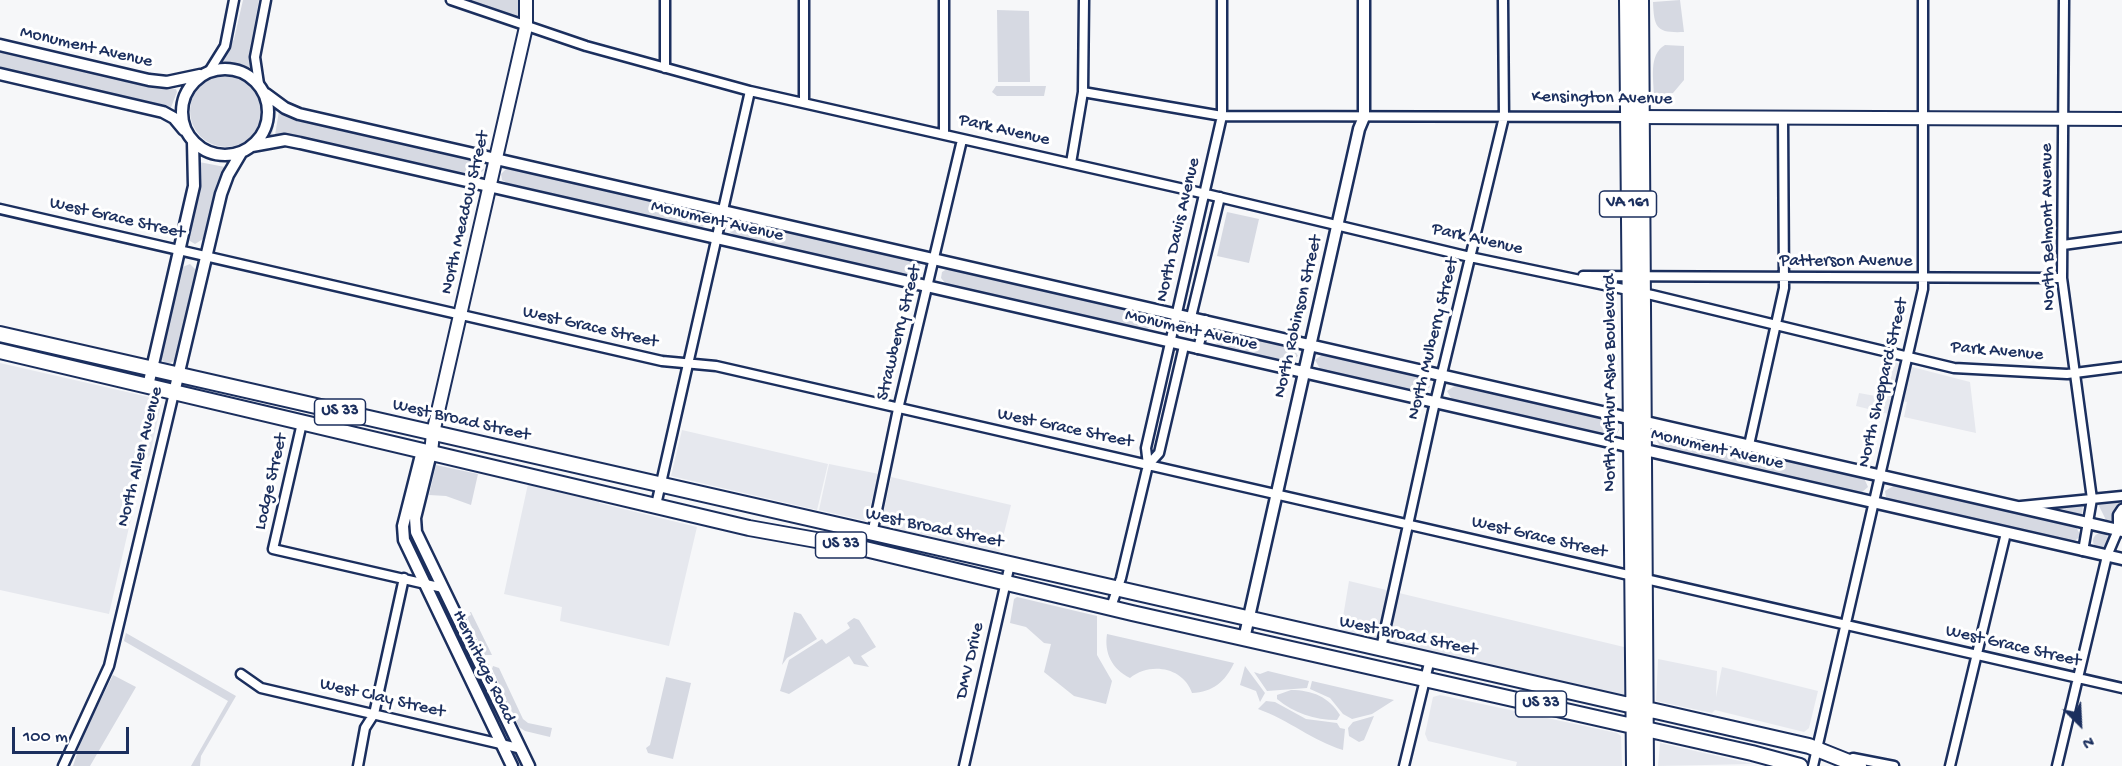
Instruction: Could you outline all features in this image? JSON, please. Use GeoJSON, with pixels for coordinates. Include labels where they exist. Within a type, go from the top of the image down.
{"type":"FeatureCollection","features":[{"type":"Feature","properties":{"kind":"main road","name":"North Meadow Street"},"geometry":{"type":"LineString","coordinates":[[427,452],[461,315],[526,27],[526,0]]}},
{"type":"Feature","properties":{"kind":"main road","name":"North Arthur Ashe Boulevard"},"geometry":{"type":"LineString","coordinates":[[1627,0],[1631,576],[1640,707]]}},
{"type":"Feature","properties":{"kind":"main road","name":"North Arthur Ashe Boulevard"},"geometry":{"type":"LineString","coordinates":[[1641,0],[1646,579],[1640,727],[1646,766]]}},
{"type":"Feature","properties":{"kind":"main road","name":"Kensington Avenue"},"geometry":{"type":"LineString","coordinates":[[1627,117],[2122,119]]}},
{"type":"Feature","properties":{"kind":"main road","name":"West Broad Street"},"geometry":{"type":"LineString","coordinates":[[0,334],[1640,707],[1824,751],[1859,766]]}},
{"type":"Feature","properties":{"kind":"main road","name":"West Broad Street"},"geometry":{"type":"LineString","coordinates":[[0,351],[749,528],[861,548],[1244,639],[1426,678],[1800,766]]}},
{"type":"Feature","properties":{"kind":"main road","name":"North Arthur Ashe Boulevard"},"geometry":{"type":"LineString","coordinates":[[1634,766],[1640,727]]}},
{"type":"Feature","properties":{"kind":"street"},"geometry":{"type":"LineString","coordinates":[[210,70],[225,46],[234,0]]}},
{"type":"Feature","properties":{"kind":"street"},"geometry":{"type":"LineString","coordinates":[[260,84],[255,57],[266,0]]}},
{"type":"Feature","properties":{"kind":"street","name":"Park Avenue"},"geometry":{"type":"LineString","coordinates":[[451,0],[526,27],[750,91],[1220,197],[1470,257],[1555,274],[1629,284],[1644,294],[1954,368],[2074,374],[2122,367]]}},
{"type":"Feature","properties":{"kind":"street"},"geometry":{"type":"LineString","coordinates":[[664,68],[665,0]]}},
{"type":"Feature","properties":{"kind":"street"},"geometry":{"type":"LineString","coordinates":[[804,0],[804,103]]}},
{"type":"Feature","properties":{"kind":"street"},"geometry":{"type":"LineString","coordinates":[[944,0],[945,135]]}},
{"type":"Feature","properties":{"kind":"street"},"geometry":{"type":"LineString","coordinates":[[1071,163],[1083,92],[1084,0]]}},
{"type":"Feature","properties":{"kind":"street","name":"North Davis Avenue"},"geometry":{"type":"LineString","coordinates":[[1111,607],[1118,588],[1148,465],[1146,448],[1206,194],[1222,116],[1222,0]]}},
{"type":"Feature","properties":{"kind":"street","name":"North Robinson Street"},"geometry":{"type":"LineString","coordinates":[[1244,639],[1337,224],[1359,129],[1364,117],[1364,0]]}},
{"type":"Feature","properties":{"kind":"street","name":"North Mulberry Street"},"geometry":{"type":"LineString","coordinates":[[1381,648],[1434,404],[1504,117],[1503,0]]}},
{"type":"Feature","properties":{"kind":"street","name":"North Sheppard Street"},"geometry":{"type":"LineString","coordinates":[[1813,766],[1824,751],[1846,625],[1924,278],[1923,0]]}},
{"type":"Feature","properties":{"kind":"street","name":"North Belmont Avenue"},"geometry":{"type":"LineString","coordinates":[[2064,0],[2062,279],[2092,499],[2083,551]]}},
{"type":"Feature","properties":{"kind":"street","name":"Monument Avenue"},"geometry":{"type":"LineString","coordinates":[[0,45],[149,80],[167,82],[200,75]]}},
{"type":"Feature","properties":{"kind":"street"},"geometry":{"type":"LineString","coordinates":[[0,74],[164,112],[174,118],[193,142],[215,155],[241,153],[252,146],[264,128],[267,114],[266,94],[260,84],[250,75],[237,69],[210,70],[200,75],[185,104],[184,130]]}},
{"type":"Feature","properties":{"kind":"street"},"geometry":{"type":"LineString","coordinates":[[656,505],[750,91]]}},
{"type":"Feature","properties":{"kind":"street","name":"Kensington Avenue"},"geometry":{"type":"LineString","coordinates":[[1083,92],[1222,116],[1627,117]]}},
{"type":"Feature","properties":{"kind":"street","name":"Monument Avenue"},"geometry":{"type":"LineString","coordinates":[[266,94],[285,108],[299,114],[2120,530]]}},
{"type":"Feature","properties":{"kind":"street"},"geometry":{"type":"LineString","coordinates":[[1749,445],[1784,278],[1783,118]]}},
{"type":"Feature","properties":{"kind":"street","name":"Monument Avenue"},"geometry":{"type":"LineString","coordinates":[[252,146],[285,140],[2122,560]]}},
{"type":"Feature","properties":{"kind":"street","name":"Strawberry Street"},"geometry":{"type":"LineString","coordinates":[[872,534],[898,409],[962,140]]}},
{"type":"Feature","properties":{"kind":"street","name":"North Allen Avenue"},"geometry":{"type":"LineString","coordinates":[[148,386],[194,186],[193,142]]}},
{"type":"Feature","properties":{"kind":"street","name":"North Allen Avenue"},"geometry":{"type":"LineString","coordinates":[[63,766],[109,666],[221,194],[228,175],[241,153]]}},
{"type":"Feature","properties":{"kind":"street","name":"North Davis Avenue"},"geometry":{"type":"LineString","coordinates":[[1191,317],[1220,197]]}},
{"type":"Feature","properties":{"kind":"street","name":"West Grace Street"},"geometry":{"type":"LineString","coordinates":[[0,209],[662,361],[716,366],[2122,688]]}},
{"type":"Feature","properties":{"kind":"street"},"geometry":{"type":"LineString","coordinates":[[2063,245],[2122,237]]}},
{"type":"Feature","properties":{"kind":"street","name":"Patterson Avenue"},"geometry":{"type":"LineString","coordinates":[[1629,284],[1644,278],[2062,279]]}},
{"type":"Feature","properties":{"kind":"street"},"geometry":{"type":"LineString","coordinates":[[1198,349],[1204,320]]}},
{"type":"Feature","properties":{"kind":"street","name":"North Davis Avenue"},"geometry":{"type":"LineString","coordinates":[[1148,465],[1159,453],[1184,346]]}},
{"type":"Feature","properties":{"kind":"street","name":"Lodge Street"},"geometry":{"type":"LineString","coordinates":[[303,423],[273,549],[404,578]]}},
{"type":"Feature","properties":{"kind":"street","name":"North Meadow Street"},"geometry":{"type":"LineString","coordinates":[[424,583],[403,532],[427,452]]}},
{"type":"Feature","properties":{"kind":"street","name":"North Meadow Street"},"geometry":{"type":"LineString","coordinates":[[427,452],[414,524],[443,588]]}},
{"type":"Feature","properties":{"kind":"street"},"geometry":{"type":"LineString","coordinates":[[2015,506],[2122,496]]}},
{"type":"Feature","properties":{"kind":"street"},"geometry":{"type":"LineString","coordinates":[[2057,766],[2107,556],[2120,530],[2118,515],[2122,509]]}},
{"type":"Feature","properties":{"kind":"street"},"geometry":{"type":"LineString","coordinates":[[1950,766],[2006,533]]}},
{"type":"Feature","properties":{"kind":"street","name":"DMV Drive"},"geometry":{"type":"LineString","coordinates":[[964,766],[1010,564]]}},
{"type":"Feature","properties":{"kind":"street"},"geometry":{"type":"LineString","coordinates":[[358,766],[365,728],[374,714],[404,578],[443,588]]}},
{"type":"Feature","properties":{"kind":"street","name":"Hermitage Road"},"geometry":{"type":"LineString","coordinates":[[424,583],[512,766]]}},
{"type":"Feature","properties":{"kind":"street","name":"Hermitage Road"},"geometry":{"type":"LineString","coordinates":[[443,588],[518,748],[529,766]]}},
{"type":"Feature","properties":{"kind":"street"},"geometry":{"type":"LineString","coordinates":[[1404,766],[1430,659]]}},
{"type":"Feature","properties":{"kind":"street","name":"West Clay Street"},"geometry":{"type":"LineString","coordinates":[[241,674],[261,688],[518,748]]}},
{"type":"Feature","properties":{"kind":"street"},"geometry":{"type":"LineString","coordinates":[[1824,751],[1894,766]]}},
{"type":"Feature","properties":{"kind":"shaded area"},"geometry":{"type":"Polygon","coordinates":[[[243,0],[259,0],[251,44],[252,68],[223,61],[234,39],[243,0]]]}},
{"type":"Feature","properties":{"kind":"shaded area"},"geometry":{"type":"Polygon","coordinates":[[[465,0],[521,0],[521,15],[515,17],[465,0]]]}},
{"type":"Feature","properties":{"kind":"shaded area"},"geometry":{"type":"Polygon","coordinates":[[[1680,0],[1684,32],[1668,32],[1659,28],[1654,18],[1653,2],[1680,0]]]}},
{"type":"Feature","properties":{"kind":"shaded area"},"geometry":{"type":"Polygon","coordinates":[[[997,10],[1029,11],[1030,82],[998,82],[997,10]]]}},
{"type":"Feature","properties":{"kind":"shaded area"},"geometry":{"type":"Polygon","coordinates":[[[1665,45],[1684,46],[1684,80],[1673,93],[1658,94],[1654,98],[1654,61],[1660,49],[1665,45]]]}},
{"type":"Feature","properties":{"kind":"shaded area"},"geometry":{"type":"Polygon","coordinates":[[[0,52],[162,89],[176,89],[177,92],[170,110],[159,104],[0,67],[0,52]]]}},
{"type":"Feature","properties":{"kind":"shaded area"},"geometry":{"type":"Polygon","coordinates":[[[226,75],[246,81],[256,91],[262,111],[256,131],[246,141],[226,147],[206,141],[196,131],[190,111],[196,91],[206,81],[226,75]]]}},
{"type":"Feature","properties":{"kind":"shaded area"},"geometry":{"type":"Polygon","coordinates":[[[996,86],[1046,86],[1044,96],[997,96],[992,92],[996,86]]]}},
{"type":"Feature","properties":{"kind":"shaded area"},"geometry":{"type":"Polygon","coordinates":[[[271,106],[277,109],[272,135],[265,136],[271,106]]]}},
{"type":"Feature","properties":{"kind":"shaded area"},"geometry":{"type":"Polygon","coordinates":[[[279,111],[296,119],[479,161],[484,170],[476,176],[294,135],[275,135],[279,111]]]}},
{"type":"Feature","properties":{"kind":"shaded area"},"geometry":{"type":"Polygon","coordinates":[[[199,162],[225,167],[217,183],[203,239],[195,244],[190,241],[188,235],[201,180],[199,162]]]}},
{"type":"Feature","properties":{"kind":"shaded area"},"geometry":{"type":"Polygon","coordinates":[[[507,168],[705,213],[710,222],[701,228],[507,183],[502,180],[501,174],[507,168]]]}},
{"type":"Feature","properties":{"kind":"shaded area"},"geometry":{"type":"Polygon","coordinates":[[[1227,212],[1259,219],[1249,263],[1217,256],[1227,212]]]}},
{"type":"Feature","properties":{"kind":"shaded area"},"geometry":{"type":"Polygon","coordinates":[[[739,220],[916,261],[920,264],[921,270],[918,275],[912,276],[735,236],[730,232],[729,226],[733,221],[739,220]]]}},
{"type":"Feature","properties":{"kind":"shaded area"},"geometry":{"type":"Polygon","coordinates":[[[190,264],[196,270],[176,360],[166,365],[160,357],[180,268],[190,264]]]}},
{"type":"Feature","properties":{"kind":"shaded area"},"geometry":{"type":"Polygon","coordinates":[[[947,269],[1149,315],[1154,323],[1146,330],[946,284],[941,278],[942,272],[947,269]]]}},
{"type":"Feature","properties":{"kind":"shaded area"},"geometry":{"type":"Polygon","coordinates":[[[1222,331],[1293,347],[1298,356],[1289,362],[1218,346],[1213,337],[1216,332],[1222,331]]]}},
{"type":"Feature","properties":{"kind":"shaded area"},"geometry":{"type":"Polygon","coordinates":[[[1323,354],[1426,378],[1430,387],[1422,393],[1320,369],[1315,360],[1323,354]]]}},
{"type":"Feature","properties":{"kind":"shaded area"},"geometry":{"type":"Polygon","coordinates":[[[1889,361],[1970,382],[1976,433],[1904,417],[1907,402],[1880,396],[1889,361]]]}},
{"type":"Feature","properties":{"kind":"shaded area"},"geometry":{"type":"Polygon","coordinates":[[[0,363],[162,400],[150,455],[144,462],[109,614],[0,590],[0,363]]]}},
{"type":"Feature","properties":{"kind":"shaded area"},"geometry":{"type":"Polygon","coordinates":[[[1456,385],[1613,421],[1619,430],[1616,435],[1610,436],[1452,400],[1447,391],[1456,385]]]}},
{"type":"Feature","properties":{"kind":"shaded area"},"geometry":{"type":"Polygon","coordinates":[[[1859,393],[1892,399],[1889,414],[1856,406],[1859,393]]]}},
{"type":"Feature","properties":{"kind":"shaded area"},"geometry":{"type":"Polygon","coordinates":[[[682,430],[828,464],[817,510],[671,476],[682,430]]]}},
{"type":"Feature","properties":{"kind":"shaded area"},"geometry":{"type":"Polygon","coordinates":[[[1665,433],[1864,478],[1868,487],[1861,493],[1661,448],[1656,439],[1665,433]]]}},
{"type":"Feature","properties":{"kind":"shaded area"},"geometry":{"type":"Polygon","coordinates":[[[829,464],[879,474],[866,521],[819,510],[829,464]]]}},
{"type":"Feature","properties":{"kind":"shaded area"},"geometry":{"type":"Polygon","coordinates":[[[436,465],[478,474],[471,505],[446,496],[429,495],[436,465]]]}},
{"type":"Feature","properties":{"kind":"shaded area"},"geometry":{"type":"Polygon","coordinates":[[[891,477],[1011,505],[998,557],[886,531],[881,525],[891,477]]]}},
{"type":"Feature","properties":{"kind":"shaded area"},"geometry":{"type":"Polygon","coordinates":[[[528,484],[600,497],[599,503],[697,527],[669,646],[560,621],[562,607],[504,594],[528,484]]]}},
{"type":"Feature","properties":{"kind":"shaded area"},"geometry":{"type":"Polygon","coordinates":[[[1895,485],[2076,527],[2081,536],[2073,542],[1891,500],[1886,497],[1885,491],[1895,485]]]}},
{"type":"Feature","properties":{"kind":"shaded area"},"geometry":{"type":"Polygon","coordinates":[[[2119,499],[2120,503],[2113,520],[2106,520],[2098,504],[2119,499]]]}},
{"type":"Feature","properties":{"kind":"shaded area"},"geometry":{"type":"Polygon","coordinates":[[[2083,504],[2082,515],[2059,508],[2061,505],[2083,504]]]}},
{"type":"Feature","properties":{"kind":"shaded area"},"geometry":{"type":"Polygon","coordinates":[[[2098,533],[2104,533],[2109,541],[2107,547],[2098,549],[2093,544],[2093,538],[2098,533]]]}},
{"type":"Feature","properties":{"kind":"shaded area"},"geometry":{"type":"Polygon","coordinates":[[[1349,581],[1624,647],[1627,693],[1620,698],[1340,635],[1349,581]]]}},
{"type":"Feature","properties":{"kind":"shaded area"},"geometry":{"type":"Polygon","coordinates":[[[1017,597],[1097,616],[1097,655],[1112,681],[1106,704],[1074,696],[1044,672],[1051,644],[1044,643],[1026,627],[1010,623],[1014,599],[1017,597]]]}},
{"type":"Feature","properties":{"kind":"shaded area"},"geometry":{"type":"Polygon","coordinates":[[[470,612],[492,655],[485,655],[467,617],[471,615],[470,612]]]}},
{"type":"Feature","properties":{"kind":"shaded area"},"geometry":{"type":"Polygon","coordinates":[[[794,612],[801,614],[817,639],[787,658],[782,665],[794,612]]]}},
{"type":"Feature","properties":{"kind":"shaded area"},"geometry":{"type":"Polygon","coordinates":[[[854,618],[859,620],[876,647],[861,656],[869,667],[854,664],[849,656],[789,694],[780,691],[789,660],[822,639],[826,644],[850,628],[847,623],[854,618]]]}},
{"type":"Feature","properties":{"kind":"shaded area"},"geometry":{"type":"Polygon","coordinates":[[[126,633],[236,696],[201,756],[200,766],[191,766],[228,701],[124,641],[126,633]]]}},
{"type":"Feature","properties":{"kind":"shaded area"},"geometry":{"type":"Polygon","coordinates":[[[1107,634],[1234,663],[1227,676],[1218,685],[1206,691],[1192,693],[1188,684],[1181,677],[1165,670],[1147,670],[1130,678],[1118,670],[1108,654],[1107,634]]]}},
{"type":"Feature","properties":{"kind":"shaded area"},"geometry":{"type":"Polygon","coordinates":[[[1658,659],[1717,671],[1716,697],[1722,667],[1818,691],[1809,728],[1804,732],[1715,710],[1712,713],[1656,701],[1658,659]]]}},
{"type":"Feature","properties":{"kind":"shaded area"},"geometry":{"type":"Polygon","coordinates":[[[493,666],[499,668],[523,719],[528,723],[552,728],[550,737],[525,731],[519,727],[492,669],[493,666]]]}},
{"type":"Feature","properties":{"kind":"shaded area"},"geometry":{"type":"Polygon","coordinates":[[[1245,666],[1265,693],[1260,702],[1256,691],[1240,685],[1245,666]]]}},
{"type":"Feature","properties":{"kind":"shaded area"},"geometry":{"type":"Polygon","coordinates":[[[1268,671],[1309,681],[1307,688],[1267,691],[1254,672],[1260,674],[1268,671]]]}},
{"type":"Feature","properties":{"kind":"shaded area"},"geometry":{"type":"Polygon","coordinates":[[[113,675],[136,687],[90,766],[73,766],[83,735],[113,675]]]}},
{"type":"Feature","properties":{"kind":"shaded area"},"geometry":{"type":"Polygon","coordinates":[[[666,677],[691,683],[673,759],[648,753],[646,748],[650,745],[666,677]]]}},
{"type":"Feature","properties":{"kind":"shaded area"},"geometry":{"type":"Polygon","coordinates":[[[1312,681],[1394,700],[1372,714],[1352,719],[1343,714],[1330,698],[1310,689],[1312,681]]]}},
{"type":"Feature","properties":{"kind":"shaded area"},"geometry":{"type":"Polygon","coordinates":[[[1291,690],[1306,691],[1325,699],[1340,715],[1337,720],[1320,719],[1297,712],[1277,699],[1277,695],[1291,690]]]}},
{"type":"Feature","properties":{"kind":"shaded area"},"geometry":{"type":"Polygon","coordinates":[[[1440,695],[1617,733],[1621,736],[1622,766],[1516,766],[1517,762],[1428,741],[1425,734],[1433,697],[1440,695]]]}},
{"type":"Feature","properties":{"kind":"shaded area"},"geometry":{"type":"Polygon","coordinates":[[[1266,701],[1275,702],[1306,719],[1337,723],[1340,728],[1345,729],[1343,750],[1258,709],[1266,701]]]}},
{"type":"Feature","properties":{"kind":"shaded area"},"geometry":{"type":"Polygon","coordinates":[[[1374,716],[1364,740],[1359,742],[1349,736],[1348,728],[1353,722],[1374,716]]]}},
{"type":"Feature","properties":{"kind":"shaded area"},"geometry":{"type":"Polygon","coordinates":[[[1660,743],[1753,764],[1658,766],[1660,743]]]}}]}
